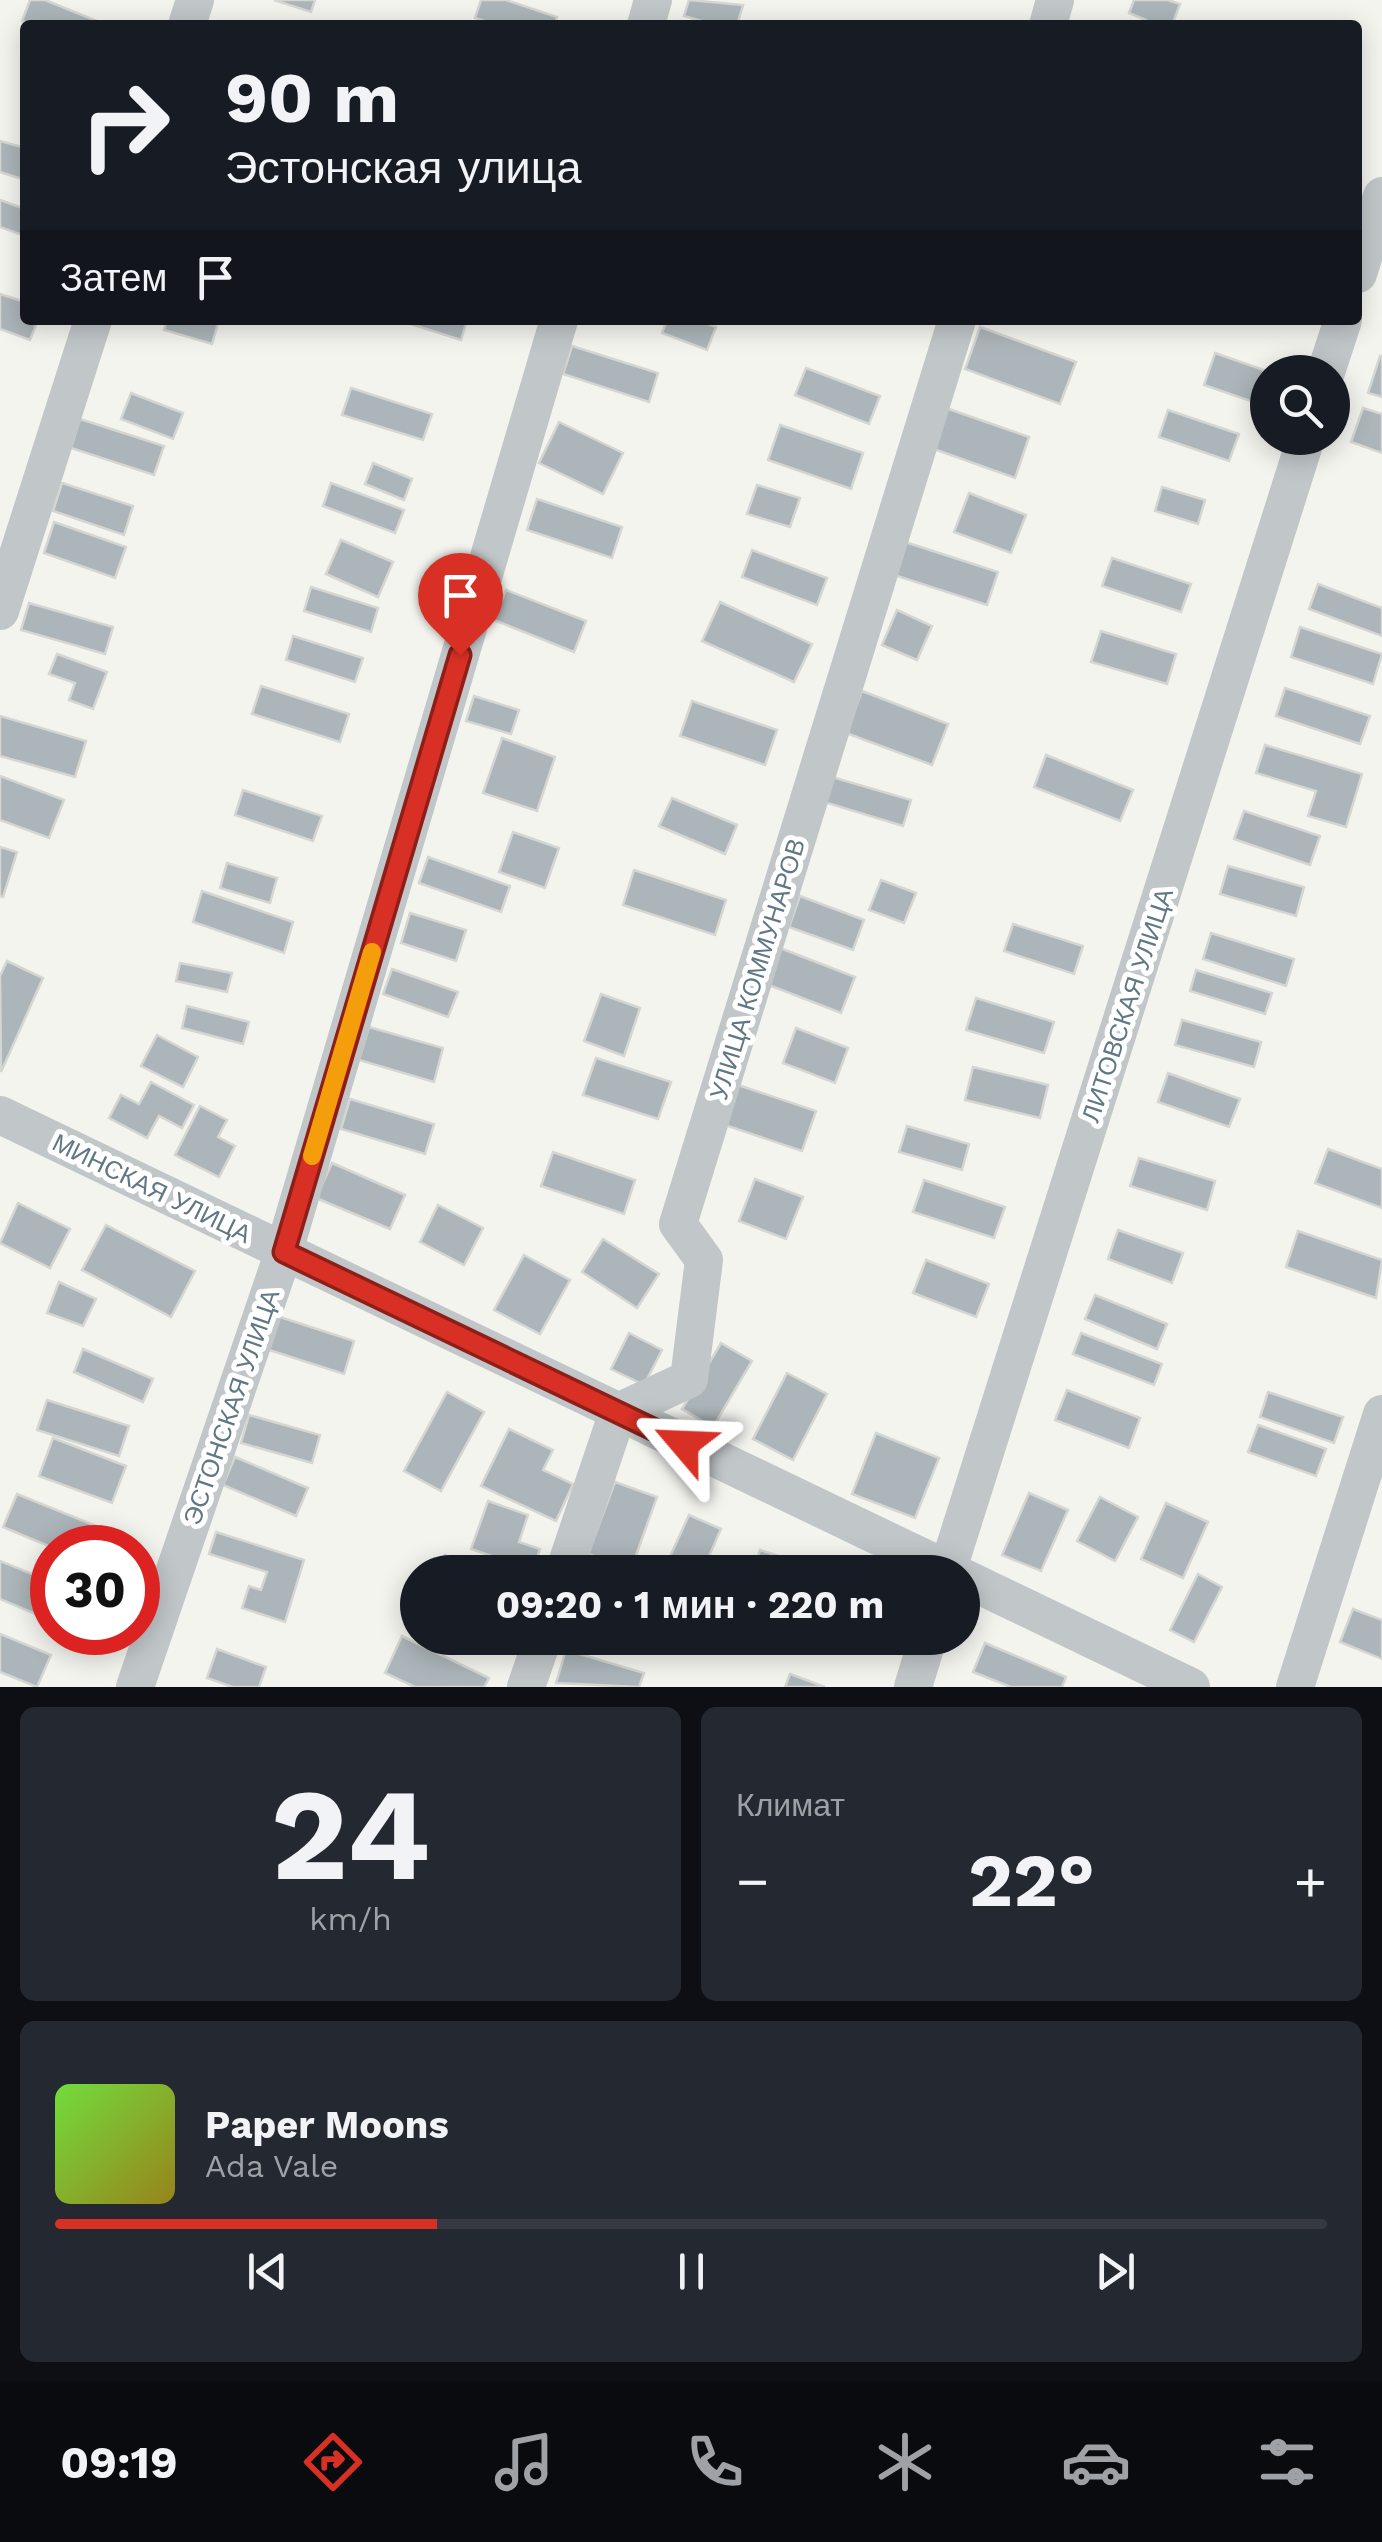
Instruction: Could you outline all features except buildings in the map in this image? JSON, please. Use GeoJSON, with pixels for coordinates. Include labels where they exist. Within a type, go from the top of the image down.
{"type":"FeatureCollection","features":[{"type":"Feature","properties":{"kind":"street"},"geometry":{"type":"LineString","coordinates":[[1362,261],[1382,196]]}},
{"type":"Feature","properties":{"kind":"street"},"geometry":{"type":"LineString","coordinates":[[0,611],[91,325]]}},
{"type":"Feature","properties":{"kind":"street","name":"ЭСТОНСКАЯ УЛИЦА"},"geometry":{"type":"LineString","coordinates":[[135,1687],[284,1252],[558,325]]}},
{"type":"Feature","properties":{"kind":"street","name":"УЛИЦА КОММУНАРОВ"},"geometry":{"type":"LineString","coordinates":[[618,1412],[689,1380],[704,1260],[678,1224],[955,325]]}},
{"type":"Feature","properties":{"kind":"street"},"geometry":{"type":"LineString","coordinates":[[1332,355],[1341,325]]}},
{"type":"Feature","properties":{"kind":"street","name":"ЛИТОВСКАЯ УЛИЦА"},"geometry":{"type":"LineString","coordinates":[[959,1555],[1301,455]]}},
{"type":"Feature","properties":{"kind":"street","name":"МИНСКАЯ УЛИЦА"},"geometry":{"type":"LineString","coordinates":[[0,1115],[916,1555]]}},
{"type":"Feature","properties":{"kind":"street"},"geometry":{"type":"LineString","coordinates":[[570,1555],[618,1412]]}},
{"type":"Feature","properties":{"kind":"street"},"geometry":{"type":"LineString","coordinates":[[1295,1687],[1382,1414]]}},
{"type":"Feature","properties":{"kind":"street","name":"МИНСКАЯ УЛИЦА"},"geometry":{"type":"LineString","coordinates":[[980,1586],[1191,1687]]}},
{"type":"Feature","properties":{"kind":"street"},"geometry":{"type":"LineString","coordinates":[[526,1687],[536,1655]]}},
{"type":"Feature","properties":{"kind":"street"},"geometry":{"type":"LineString","coordinates":[[913,1687],[923,1655]]}},
{"type":"Feature","properties":{"kind":"slow traffic"},"geometry":{"type":"LineString","coordinates":[[312,1156],[372,952]]}},
{"type":"Feature","properties":{"kind":"route"},"geometry":{"type":"LineString","coordinates":[[460,655],[284,1252],[684,1444]]}}]}
